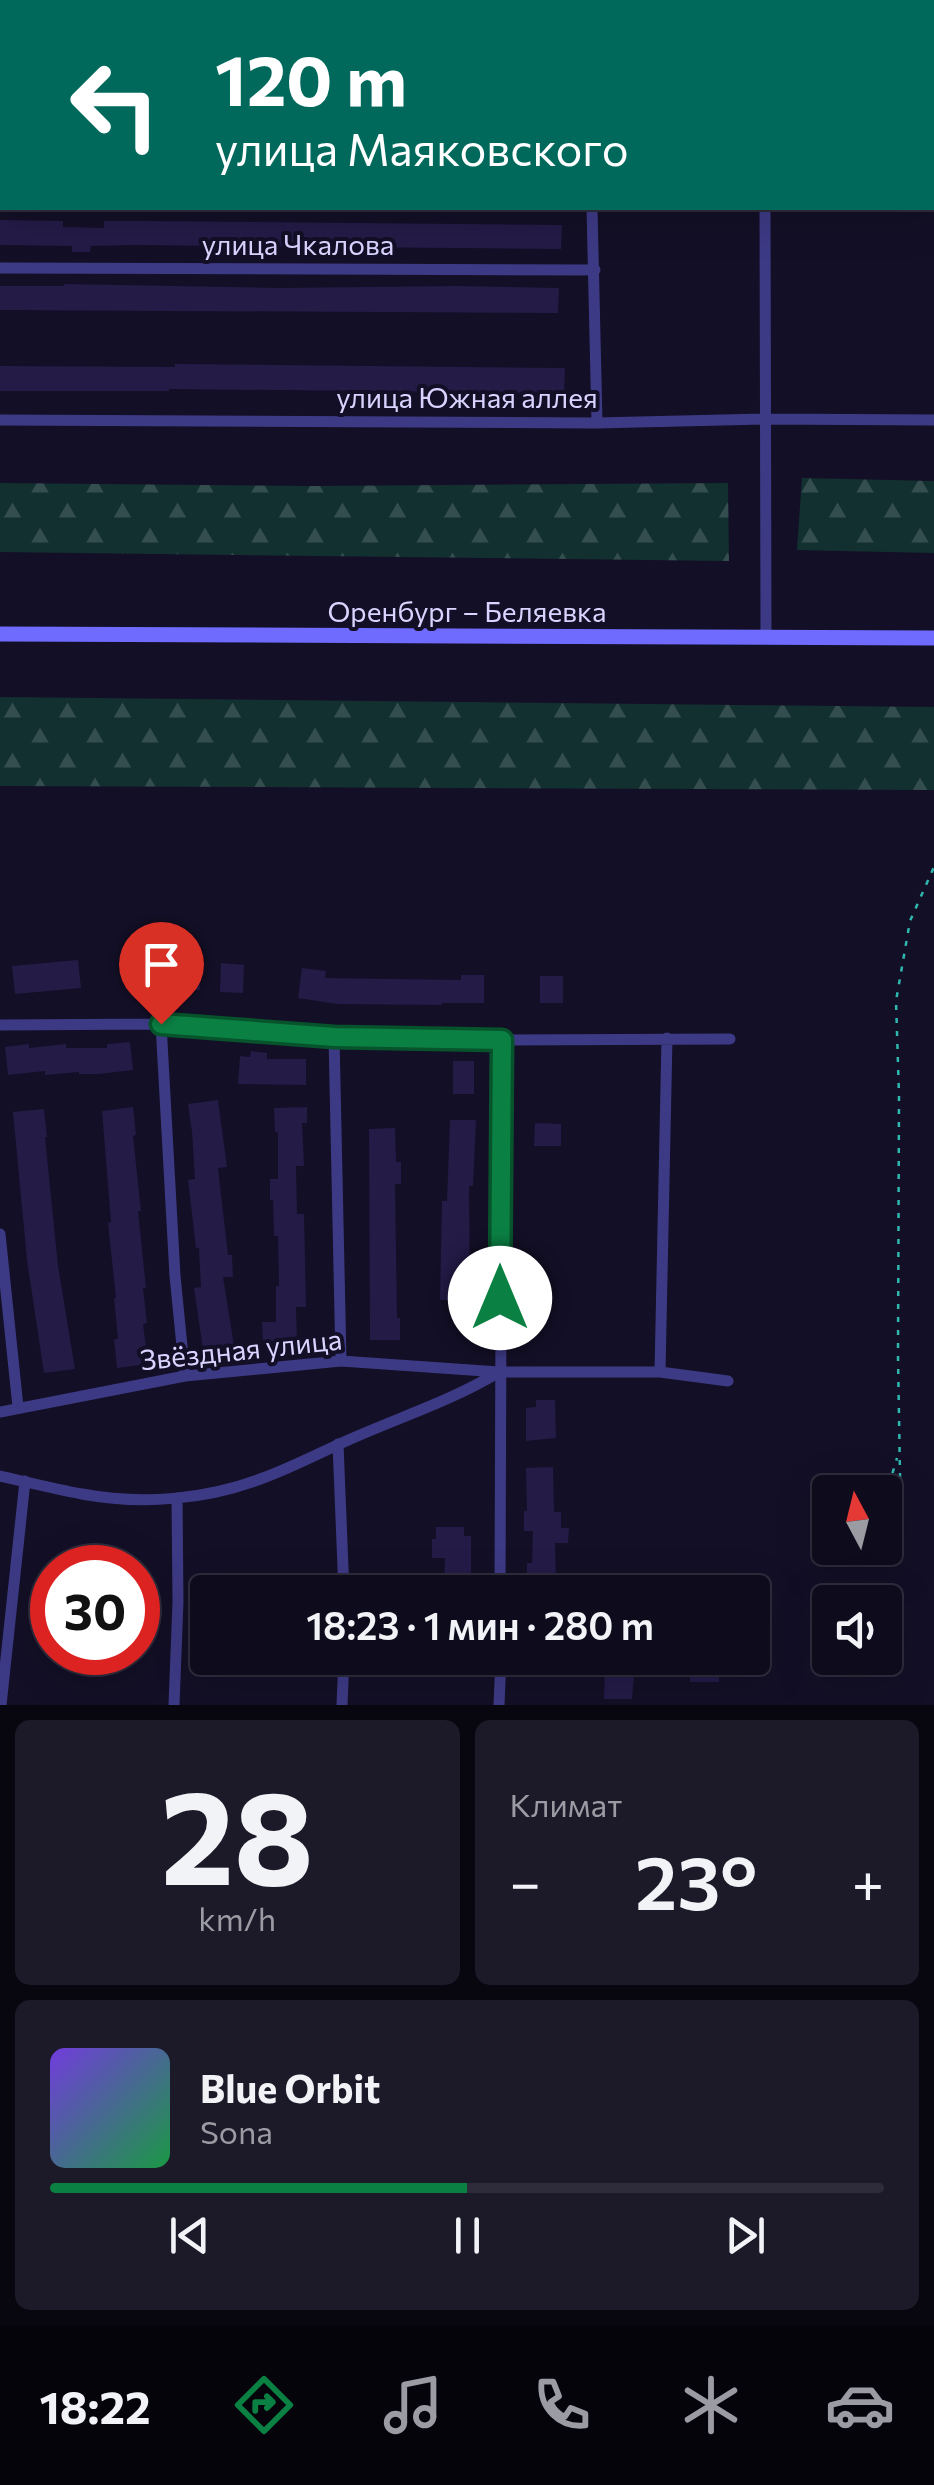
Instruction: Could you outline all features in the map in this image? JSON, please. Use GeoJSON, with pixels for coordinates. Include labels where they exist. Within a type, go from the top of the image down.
{"type":"FeatureCollection","features":[{"type":"Feature","properties":{"kind":"main road","name":"Оренбург – Беляевка"},"geometry":{"type":"LineString","coordinates":[[0,634],[934,638]]}},
{"type":"Feature","properties":{"kind":"street"},"geometry":{"type":"LineString","coordinates":[[592,210],[597,423]]}},
{"type":"Feature","properties":{"kind":"street"},"geometry":{"type":"LineString","coordinates":[[765,210],[766,637]]}},
{"type":"Feature","properties":{"kind":"street","name":"улица Чкалова"},"geometry":{"type":"LineString","coordinates":[[0,268],[595,270]]}},
{"type":"Feature","properties":{"kind":"street","name":"улица Южная аллея"},"geometry":{"type":"LineString","coordinates":[[0,420],[934,420]]}},
{"type":"Feature","properties":{"kind":"street"},"geometry":{"type":"LineString","coordinates":[[0,1024],[161,1024],[334,1037],[730,1039]]}},
{"type":"Feature","properties":{"kind":"street"},"geometry":{"type":"LineString","coordinates":[[161,1024],[184,1376]]}},
{"type":"Feature","properties":{"kind":"street"},"geometry":{"type":"LineString","coordinates":[[334,1037],[342,1361]]}},
{"type":"Feature","properties":{"kind":"street"},"geometry":{"type":"LineString","coordinates":[[660,1372],[666,1038]]}},
{"type":"Feature","properties":{"kind":"street"},"geometry":{"type":"LineString","coordinates":[[500,1575],[502,1040]]}},
{"type":"Feature","properties":{"kind":"street"},"geometry":{"type":"LineString","coordinates":[[0,1234],[18,1408]]}},
{"type":"Feature","properties":{"kind":"street","name":"Звёздная улица"},"geometry":{"type":"LineString","coordinates":[[0,1412],[184,1376],[342,1361],[500,1372],[660,1372],[728,1381]]}},
{"type":"Feature","properties":{"kind":"street"},"geometry":{"type":"LineString","coordinates":[[0,1476],[98,1497],[135,1500],[216,1492],[263,1478],[452,1398],[500,1372]]}},
{"type":"Feature","properties":{"kind":"street"},"geometry":{"type":"LineString","coordinates":[[338,1444],[343,1575]]}},
{"type":"Feature","properties":{"kind":"street"},"geometry":{"type":"LineString","coordinates":[[1,1705],[25,1481]]}},
{"type":"Feature","properties":{"kind":"street"},"geometry":{"type":"LineString","coordinates":[[174,1705],[177,1498]]}},
{"type":"Feature","properties":{"kind":"street"},"geometry":{"type":"LineString","coordinates":[[342,1705],[343,1675]]}},
{"type":"Feature","properties":{"kind":"street"},"geometry":{"type":"LineString","coordinates":[[500,1705],[501,1675]]}},
{"type":"Feature","properties":{"kind":"path"},"geometry":{"type":"LineString","coordinates":[[900,1475],[896,1001],[910,921],[934,867]]}},
{"type":"Feature","properties":{"kind":"path"},"geometry":{"type":"LineString","coordinates":[[892,1475],[899,1452]]}},
{"type":"Feature","properties":{"kind":"green space"},"geometry":{"type":"Polygon","coordinates":[[[802,478],[934,481],[934,553],[797,550],[802,478]]]}},
{"type":"Feature","properties":{"kind":"green space"},"geometry":{"type":"Polygon","coordinates":[[[0,483],[728,483],[729,561],[0,552],[0,483]]]}},
{"type":"Feature","properties":{"kind":"green space"},"geometry":{"type":"Polygon","coordinates":[[[0,697],[934,707],[934,790],[0,786],[0,697]]]}},
{"type":"Feature","properties":{"kind":"building"},"geometry":{"type":"Polygon","coordinates":[[[0,220],[63,221],[63,227],[104,228],[104,221],[562,225],[561,249],[133,245],[91,246],[90,252],[72,252],[72,246],[0,245],[0,220]]]}},
{"type":"Feature","properties":{"kind":"building"},"geometry":{"type":"Polygon","coordinates":[[[0,286],[559,288],[558,313],[0,310],[0,286]]]}},
{"type":"Feature","properties":{"kind":"building"},"geometry":{"type":"Polygon","coordinates":[[[0,366],[565,368],[564,393],[0,391],[0,366]]]}},
{"type":"Feature","properties":{"kind":"building"},"geometry":{"type":"Polygon","coordinates":[[[157,955],[158,963],[189,963],[188,956],[199,956],[200,990],[176,990],[175,982],[136,986],[133,958],[157,955]]]}},
{"type":"Feature","properties":{"kind":"building"},"geometry":{"type":"Polygon","coordinates":[[[78,960],[81,988],[15,994],[12,966],[78,960]]]}},
{"type":"Feature","properties":{"kind":"building"},"geometry":{"type":"Polygon","coordinates":[[[221,963],[244,965],[243,993],[220,992],[221,963]]]}},
{"type":"Feature","properties":{"kind":"building"},"geometry":{"type":"Polygon","coordinates":[[[302,968],[326,971],[325,978],[461,980],[461,975],[484,975],[484,1003],[337,1004],[298,998],[302,968]]]}},
{"type":"Feature","properties":{"kind":"building"},"geometry":{"type":"Polygon","coordinates":[[[540,976],[563,976],[563,1003],[540,1003],[540,976]]]}},
{"type":"Feature","properties":{"kind":"building"},"geometry":{"type":"Polygon","coordinates":[[[130,1042],[133,1070],[8,1075],[5,1047],[66,1044],[66,1048],[107,1048],[107,1044],[130,1042]]]}},
{"type":"Feature","properties":{"kind":"building"},"geometry":{"type":"Polygon","coordinates":[[[251,1051],[267,1053],[267,1059],[306,1059],[306,1085],[238,1084],[240,1056],[250,1057],[251,1051]]]}},
{"type":"Feature","properties":{"kind":"building"},"geometry":{"type":"Polygon","coordinates":[[[453,1061],[474,1061],[474,1094],[453,1094],[453,1061]]]}},
{"type":"Feature","properties":{"kind":"building"},"geometry":{"type":"Polygon","coordinates":[[[218,1100],[227,1167],[218,1168],[233,1277],[223,1277],[235,1352],[204,1356],[194,1288],[201,1287],[188,1180],[195,1179],[188,1104],[218,1100]]]}},
{"type":"Feature","properties":{"kind":"building"},"geometry":{"type":"Polygon","coordinates":[[[133,1107],[148,1364],[117,1368],[116,1298],[102,1111],[133,1107]]]}},
{"type":"Feature","properties":{"kind":"building"},"geometry":{"type":"Polygon","coordinates":[[[307,1107],[307,1123],[302,1123],[304,1166],[296,1166],[297,1214],[304,1214],[306,1307],[296,1307],[297,1345],[273,1346],[273,1341],[263,1342],[262,1322],[276,1322],[279,1286],[278,1236],[274,1236],[270,1200],[270,1179],[278,1179],[274,1108],[307,1107]]]}},
{"type":"Feature","properties":{"kind":"building"},"geometry":{"type":"Polygon","coordinates":[[[44,1109],[58,1266],[75,1369],[44,1373],[27,1260],[13,1112],[44,1109]]]}},
{"type":"Feature","properties":{"kind":"building"},"geometry":{"type":"Polygon","coordinates":[[[450,1120],[476,1120],[473,1186],[469,1186],[470,1300],[440,1300],[442,1201],[447,1201],[450,1120]]]}},
{"type":"Feature","properties":{"kind":"building"},"geometry":{"type":"Polygon","coordinates":[[[535,1123],[561,1124],[561,1146],[534,1146],[535,1123]]]}},
{"type":"Feature","properties":{"kind":"building"},"geometry":{"type":"Polygon","coordinates":[[[395,1128],[396,1162],[401,1162],[401,1184],[395,1184],[400,1340],[370,1340],[369,1129],[395,1128]]]}},
{"type":"Feature","properties":{"kind":"building"},"geometry":{"type":"Polygon","coordinates":[[[536,1400],[555,1400],[556,1438],[526,1441],[526,1408],[536,1407],[536,1400]]]}},
{"type":"Feature","properties":{"kind":"building"},"geometry":{"type":"Polygon","coordinates":[[[553,1467],[554,1512],[561,1512],[561,1528],[569,1528],[568,1543],[555,1543],[556,1575],[527,1575],[527,1563],[532,1563],[533,1531],[524,1531],[526,1468],[553,1467]]]}},
{"type":"Feature","properties":{"kind":"building"},"geometry":{"type":"Polygon","coordinates":[[[436,1527],[464,1527],[464,1536],[471,1536],[471,1575],[444,1575],[445,1558],[432,1558],[432,1539],[436,1539],[436,1527]]]}},
{"type":"Feature","properties":{"kind":"building"},"geometry":{"type":"Polygon","coordinates":[[[605,1675],[634,1677],[632,1699],[604,1699],[605,1675]]]}},
{"type":"Feature","properties":{"kind":"building"},"geometry":{"type":"Polygon","coordinates":[[[690,1675],[719,1675],[719,1682],[690,1682],[690,1675]]]}},
{"type":"Feature","properties":{"kind":"route"},"geometry":{"type":"LineString","coordinates":[[161,1024],[334,1037],[502,1040],[500,1298]]}}]}
